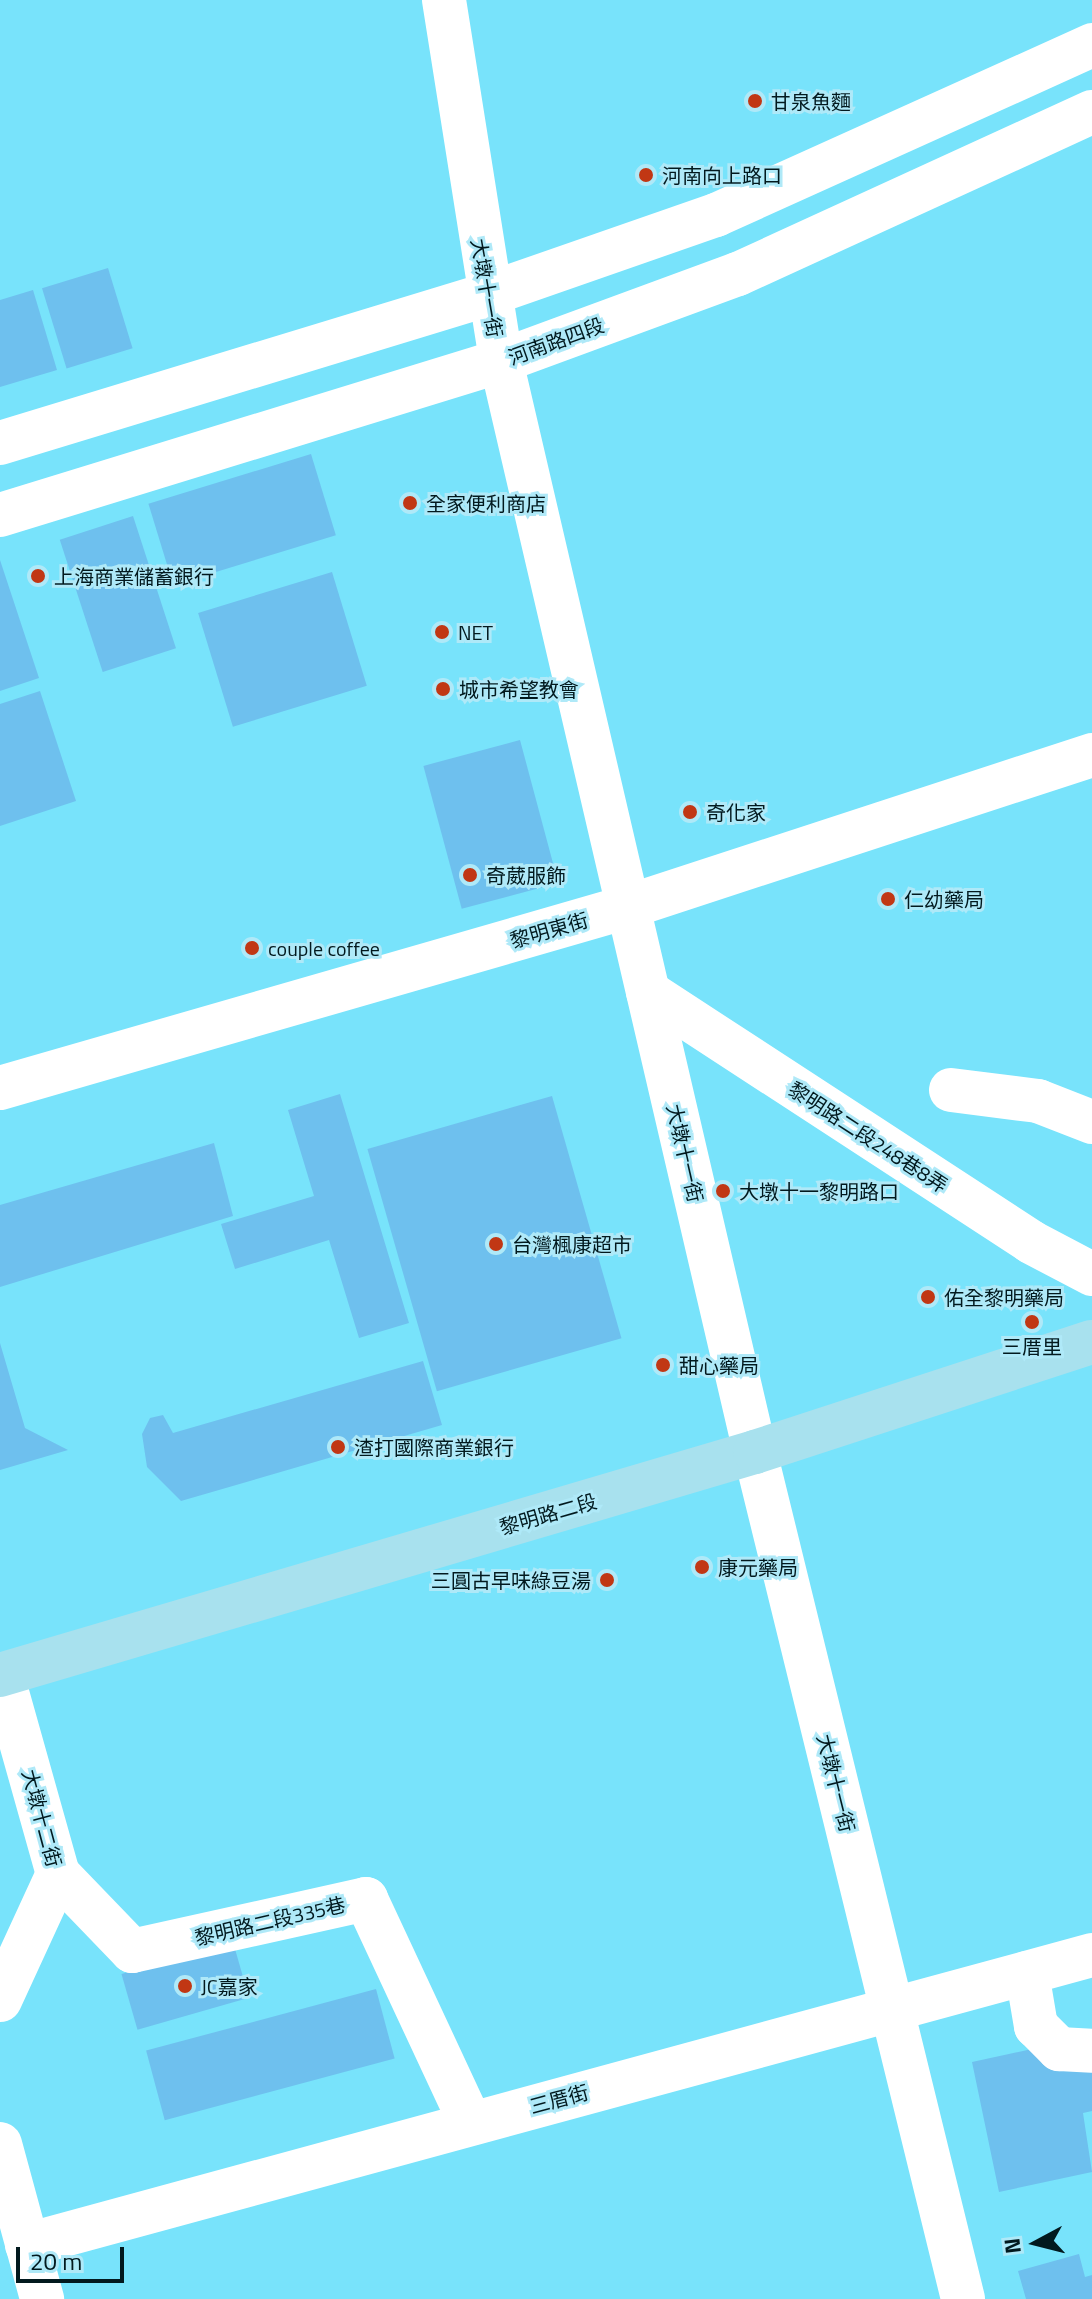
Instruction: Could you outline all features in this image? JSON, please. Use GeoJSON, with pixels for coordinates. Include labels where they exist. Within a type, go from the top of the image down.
{"type":"FeatureCollection","features":[{"type":"Feature","properties":{"kind":"main road","name":"黎明路二段"},"geometry":{"type":"LineString","coordinates":[[1,1675],[755,1452],[1092,1342]]}},
{"type":"Feature","properties":{"kind":"street","name":"大墩十一街"},"geometry":{"type":"LineString","coordinates":[[444,0],[486,295],[755,1452],[963,2299]]}},
{"type":"Feature","properties":{"kind":"street"},"geometry":{"type":"LineString","coordinates":[[0,443],[486,295],[716,215],[1092,45]]}},
{"type":"Feature","properties":{"kind":"street","name":"河南路四段"},"geometry":{"type":"LineString","coordinates":[[0,515],[501,361],[738,274],[1092,112]]}},
{"type":"Feature","properties":{"kind":"street","name":"黎明東街"},"geometry":{"type":"LineString","coordinates":[[0,1088],[627,907],[1092,755]]}},
{"type":"Feature","properties":{"kind":"street","name":"黎明路二段248巷8弄"},"geometry":{"type":"LineString","coordinates":[[648,992],[1019,1235],[1092,1274]]}},
{"type":"Feature","properties":{"kind":"street"},"geometry":{"type":"LineString","coordinates":[[951,1090],[1038,1101],[1092,1122]]}},
{"type":"Feature","properties":{"kind":"street","name":"大墩十二街"},"geometry":{"type":"LineString","coordinates":[[0,2000],[58,1874],[1,1675]]}},
{"type":"Feature","properties":{"kind":"street","name":"黎明路二段335巷"},"geometry":{"type":"LineString","coordinates":[[58,1874],[132,1951],[366,1899],[470,2122]]}},
{"type":"Feature","properties":{"kind":"street","name":"三厝街"},"geometry":{"type":"LineString","coordinates":[[27,2245],[1092,1955]]}},
{"type":"Feature","properties":{"kind":"street"},"geometry":{"type":"LineString","coordinates":[[1027,1973],[1036,2026],[1059,2049],[1092,2051]]}},
{"type":"Feature","properties":{"kind":"street"},"geometry":{"type":"LineString","coordinates":[[0,2144],[42,2299]]}},
{"type":"Feature","properties":{"kind":"building"},"geometry":{"type":"Polygon","coordinates":[[[108,268],[133,348],[67,369],[42,288],[108,268]]]}},
{"type":"Feature","properties":{"kind":"building"},"geometry":{"type":"Polygon","coordinates":[[[33,290],[57,370],[0,387],[0,300],[33,290]]]}},
{"type":"Feature","properties":{"kind":"building"},"geometry":{"type":"Polygon","coordinates":[[[311,454],[336,535],[173,585],[148,504],[311,454]]]}},
{"type":"Feature","properties":{"kind":"building"},"geometry":{"type":"Polygon","coordinates":[[[133,516],[176,648],[103,672],[60,540],[133,516]]]}},
{"type":"Feature","properties":{"kind":"building"},"geometry":{"type":"Polygon","coordinates":[[[0,560],[39,678],[0,691],[0,560]]]}},
{"type":"Feature","properties":{"kind":"building"},"geometry":{"type":"Polygon","coordinates":[[[332,572],[367,686],[233,727],[198,613],[332,572]]]}},
{"type":"Feature","properties":{"kind":"building"},"geometry":{"type":"Polygon","coordinates":[[[40,691],[76,801],[0,826],[0,704],[40,691]]]}},
{"type":"Feature","properties":{"kind":"building"},"geometry":{"type":"Polygon","coordinates":[[[520,740],[558,883],[462,909],[423,766],[520,740]]]}},
{"type":"Feature","properties":{"kind":"building"},"geometry":{"type":"Polygon","coordinates":[[[340,1094],[409,1323],[359,1338],[329,1240],[235,1269],[221,1224],[314,1196],[288,1110],[340,1094]]]}},
{"type":"Feature","properties":{"kind":"building","name":"台灣楓康超市"},"geometry":{"type":"Polygon","coordinates":[[[552,1096],[621,1338],[437,1391],[367,1149],[552,1096]]]}},
{"type":"Feature","properties":{"kind":"building"},"geometry":{"type":"Polygon","coordinates":[[[214,1143],[233,1216],[0,1287],[0,1205],[214,1143]]]}},
{"type":"Feature","properties":{"kind":"building"},"geometry":{"type":"Polygon","coordinates":[[[0,1343],[25,1428],[68,1450],[0,1470],[0,1343]]]}},
{"type":"Feature","properties":{"kind":"building"},"geometry":{"type":"Polygon","coordinates":[[[423,1361],[442,1425],[181,1501],[147,1467],[142,1434],[150,1418],[163,1415],[173,1433],[423,1361]]]}},
{"type":"Feature","properties":{"kind":"building","name":"JC嘉家"},"geometry":{"type":"Polygon","coordinates":[[[233,1942],[249,1998],[137,2030],[121,1974],[233,1942]]]}},
{"type":"Feature","properties":{"kind":"building"},"geometry":{"type":"Polygon","coordinates":[[[376,1989],[395,2059],[165,2120],[146,2051],[376,1989]]]}},
{"type":"Feature","properties":{"kind":"building"},"geometry":{"type":"Polygon","coordinates":[[[1032,2049],[1092,2068],[1092,2111],[1083,2113],[1092,2172],[999,2192],[972,2062],[1032,2049]]]}},
{"type":"Feature","properties":{"kind":"building"},"geometry":{"type":"Polygon","coordinates":[[[1079,2254],[1085,2277],[1092,2275],[1092,2299],[1026,2299],[1018,2271],[1079,2254]]]}},
{"type":"Feature","properties":{"kind":"place","name":"甘泉魚麵"},"geometry":{"type":"Point","coordinates":[755,101]}},
{"type":"Feature","properties":{"kind":"place","name":"河南向上路口"},"geometry":{"type":"Point","coordinates":[646,175]}},
{"type":"Feature","properties":{"kind":"place","name":"全家便利商店"},"geometry":{"type":"Point","coordinates":[410,503]}},
{"type":"Feature","properties":{"kind":"place","name":"上海商業儲蓄銀行"},"geometry":{"type":"Point","coordinates":[38,576]}},
{"type":"Feature","properties":{"kind":"place","name":"NET"},"geometry":{"type":"Point","coordinates":[442,632]}},
{"type":"Feature","properties":{"kind":"place","name":"城市希望教會"},"geometry":{"type":"Point","coordinates":[443,689]}},
{"type":"Feature","properties":{"kind":"place","name":"奇化家"},"geometry":{"type":"Point","coordinates":[690,812]}},
{"type":"Feature","properties":{"kind":"place","name":"奇葳服飾"},"geometry":{"type":"Point","coordinates":[470,875]}},
{"type":"Feature","properties":{"kind":"place","name":"仁幼藥局"},"geometry":{"type":"Point","coordinates":[888,899]}},
{"type":"Feature","properties":{"kind":"place","name":"couple coffee"},"geometry":{"type":"Point","coordinates":[252,948]}},
{"type":"Feature","properties":{"kind":"place","name":"大墩十一黎明路口"},"geometry":{"type":"Point","coordinates":[723,1191]}},
{"type":"Feature","properties":{"kind":"place","name":"台灣楓康超市"},"geometry":{"type":"Point","coordinates":[496,1244]}},
{"type":"Feature","properties":{"kind":"place","name":"佑全黎明藥局"},"geometry":{"type":"Point","coordinates":[928,1297]}},
{"type":"Feature","properties":{"kind":"place","name":"三厝里"},"geometry":{"type":"Point","coordinates":[1032,1322]}},
{"type":"Feature","properties":{"kind":"place","name":"甜心藥局"},"geometry":{"type":"Point","coordinates":[663,1365]}},
{"type":"Feature","properties":{"kind":"place","name":"渣打國際商業銀行"},"geometry":{"type":"Point","coordinates":[338,1447]}},
{"type":"Feature","properties":{"kind":"place","name":"康元藥局"},"geometry":{"type":"Point","coordinates":[702,1567]}},
{"type":"Feature","properties":{"kind":"place","name":"三圓古早味綠豆湯"},"geometry":{"type":"Point","coordinates":[607,1580]}},
{"type":"Feature","properties":{"kind":"place","name":"JC嘉家"},"geometry":{"type":"Point","coordinates":[185,1986]}}]}
